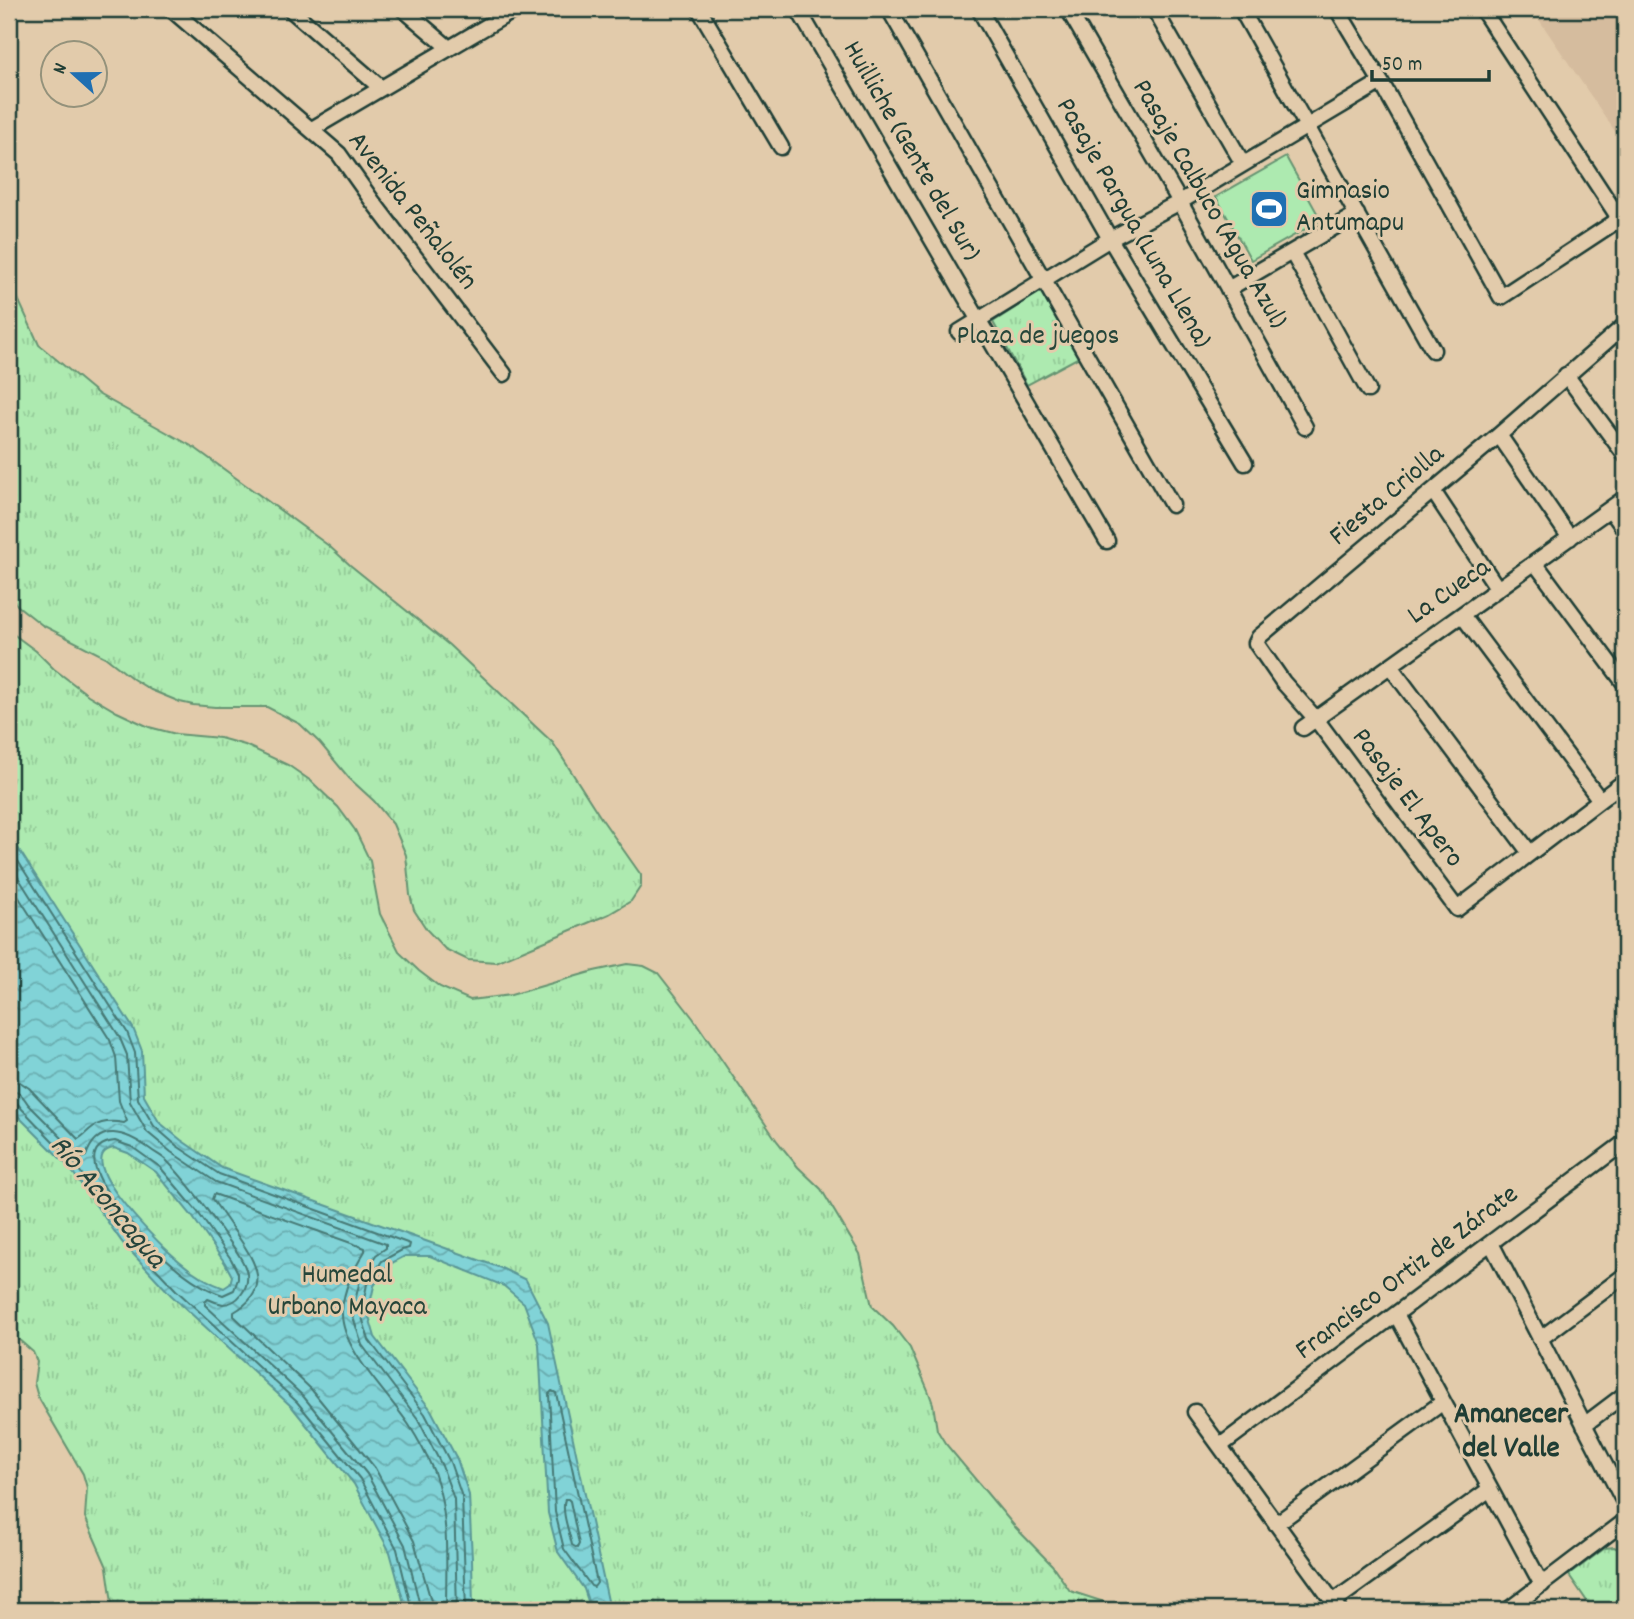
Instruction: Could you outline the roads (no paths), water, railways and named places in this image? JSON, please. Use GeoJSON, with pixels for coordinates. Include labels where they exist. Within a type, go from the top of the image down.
{"type":"FeatureCollection","features":[{"type":"Feature","properties":{"kind":"street","name":"Avenida Peñalolén"},"geometry":{"type":"LineString","coordinates":[[172,9],[339,154],[504,374]]}},
{"type":"Feature","properties":{"kind":"street"},"geometry":{"type":"LineString","coordinates":[[290,9],[381,88]]}},
{"type":"Feature","properties":{"kind":"street"},"geometry":{"type":"LineString","coordinates":[[403,9],[449,48]]}},
{"type":"Feature","properties":{"kind":"street"},"geometry":{"type":"LineString","coordinates":[[312,128],[516,9]]}},
{"type":"Feature","properties":{"kind":"street"},"geometry":{"type":"LineString","coordinates":[[699,9],[781,147]]}},
{"type":"Feature","properties":{"kind":"street","name":"Huilliche (Gente del Sur)"},"geometry":{"type":"LineString","coordinates":[[798,9],[1107,541]]}},
{"type":"Feature","properties":{"kind":"street"},"geometry":{"type":"LineString","coordinates":[[889,9],[1172,505]]}},
{"type":"Feature","properties":{"kind":"street","name":"Pasaje Pargua (Luna Llena)"},"geometry":{"type":"LineString","coordinates":[[979,9],[1110,239],[1245,463]]}},
{"type":"Feature","properties":{"kind":"street","name":"Pasaje Calbuco (Agua Azul)"},"geometry":{"type":"LineString","coordinates":[[1068,9],[1180,202],[1305,427]]}},
{"type":"Feature","properties":{"kind":"street"},"geometry":{"type":"LineString","coordinates":[[1154,9],[1243,164]]}},
{"type":"Feature","properties":{"kind":"street"},"geometry":{"type":"LineString","coordinates":[[1241,9],[1433,350]]}},
{"type":"Feature","properties":{"kind":"street"},"geometry":{"type":"LineString","coordinates":[[1337,9],[1381,82],[1501,297],[1615,222],[1618,215],[1482,9]]}},
{"type":"Feature","properties":{"kind":"street"},"geometry":{"type":"LineString","coordinates":[[959,332],[1110,239],[1180,202],[1381,82]]}},
{"type":"Feature","properties":{"kind":"street"},"geometry":{"type":"LineString","coordinates":[[1228,289],[1357,214]]}},
{"type":"Feature","properties":{"kind":"street"},"geometry":{"type":"LineString","coordinates":[[1292,252],[1368,390]]}},
{"type":"Feature","properties":{"kind":"street","name":"Fiesta Criolla"},"geometry":{"type":"LineString","coordinates":[[1316,719],[1283,682],[1256,643],[1259,638],[1625,325]]}},
{"type":"Feature","properties":{"kind":"street"},"geometry":{"type":"LineString","coordinates":[[1566,375],[1625,455]]}},
{"type":"Feature","properties":{"kind":"street"},"geometry":{"type":"LineString","coordinates":[[1499,435],[1570,538]]}},
{"type":"Feature","properties":{"kind":"street"},"geometry":{"type":"LineString","coordinates":[[1433,491],[1498,589]]}},
{"type":"Feature","properties":{"kind":"street","name":"La Cueca"},"geometry":{"type":"LineString","coordinates":[[1303,728],[1625,498]]}},
{"type":"Feature","properties":{"kind":"street"},"geometry":{"type":"LineString","coordinates":[[1610,509],[1625,530]]}},
{"type":"Feature","properties":{"kind":"street"},"geometry":{"type":"LineString","coordinates":[[1535,563],[1625,684]]}},
{"type":"Feature","properties":{"kind":"street"},"geometry":{"type":"LineString","coordinates":[[1462,615],[1600,800]]}},
{"type":"Feature","properties":{"kind":"street"},"geometry":{"type":"LineString","coordinates":[[1390,666],[1530,853],[1625,781]]}},
{"type":"Feature","properties":{"kind":"street","name":"Pasaje El Apero"},"geometry":{"type":"LineString","coordinates":[[1316,719],[1457,909],[1530,853]]}},
{"type":"Feature","properties":{"kind":"street","name":"Francisco Ortiz de Zárate"},"geometry":{"type":"LineString","coordinates":[[1220,1446],[1625,1142]]}},
{"type":"Feature","properties":{"kind":"street"},"geometry":{"type":"LineString","coordinates":[[1491,1243],[1625,1504]]}},
{"type":"Feature","properties":{"kind":"street"},"geometry":{"type":"LineString","coordinates":[[1540,1339],[1625,1275]]}},
{"type":"Feature","properties":{"kind":"street"},"geometry":{"type":"LineString","coordinates":[[1396,1314],[1542,1585]]}},
{"type":"Feature","properties":{"kind":"street"},"geometry":{"type":"LineString","coordinates":[[1584,1425],[1625,1394]]}},
{"type":"Feature","properties":{"kind":"street"},"geometry":{"type":"LineString","coordinates":[[1276,1524],[1443,1402]]}},
{"type":"Feature","properties":{"kind":"street"},"geometry":{"type":"LineString","coordinates":[[1195,1412],[1336,1606],[1490,1489]]}},
{"type":"Feature","properties":{"kind":"street"},"geometry":{"type":"LineString","coordinates":[[1508,1610],[1625,1521]]}},
{"type":"Feature","properties":{"kind":"water","name":"Río Aconcagua"},"geometry":{"type":"Polygon","coordinates":[[[9,834],[133,1028],[142,1051],[144,1096],[159,1122],[222,1168],[501,1268],[526,1280],[548,1323],[610,1610],[591,1610],[584,1589],[558,1552],[548,1513],[539,1344],[524,1303],[504,1286],[430,1256],[405,1256],[388,1265],[374,1286],[368,1313],[375,1337],[431,1410],[457,1459],[469,1495],[473,1610],[406,1610],[390,1552],[354,1484],[292,1407],[171,1295],[122,1242],[69,1167],[16,1114],[9,1103],[9,834]],[[114,1148],[103,1154],[102,1166],[108,1181],[134,1216],[188,1268],[224,1288],[230,1284],[232,1276],[225,1263],[192,1216],[156,1172],[128,1153],[114,1148]]]}},
{"type":"Feature","properties":{"kind":"place","name":"Gimnasio Antumapu"},"geometry":{"type":"Point","coordinates":[1269,209]}},
{"type":"Feature","properties":{"kind":"district","name":"Amanecer del Valle"},"geometry":{"type":"Point","coordinates":[1511,1433]}},
{"type":"Feature","properties":{"kind":"park label","name":"Plaza de juegos"},"geometry":{"type":"Point","coordinates":[1038,338]}},
{"type":"Feature","properties":{"kind":"park label","name":"Humedal Urbano Mayaca"},"geometry":{"type":"Point","coordinates":[347,1293]}}]}
